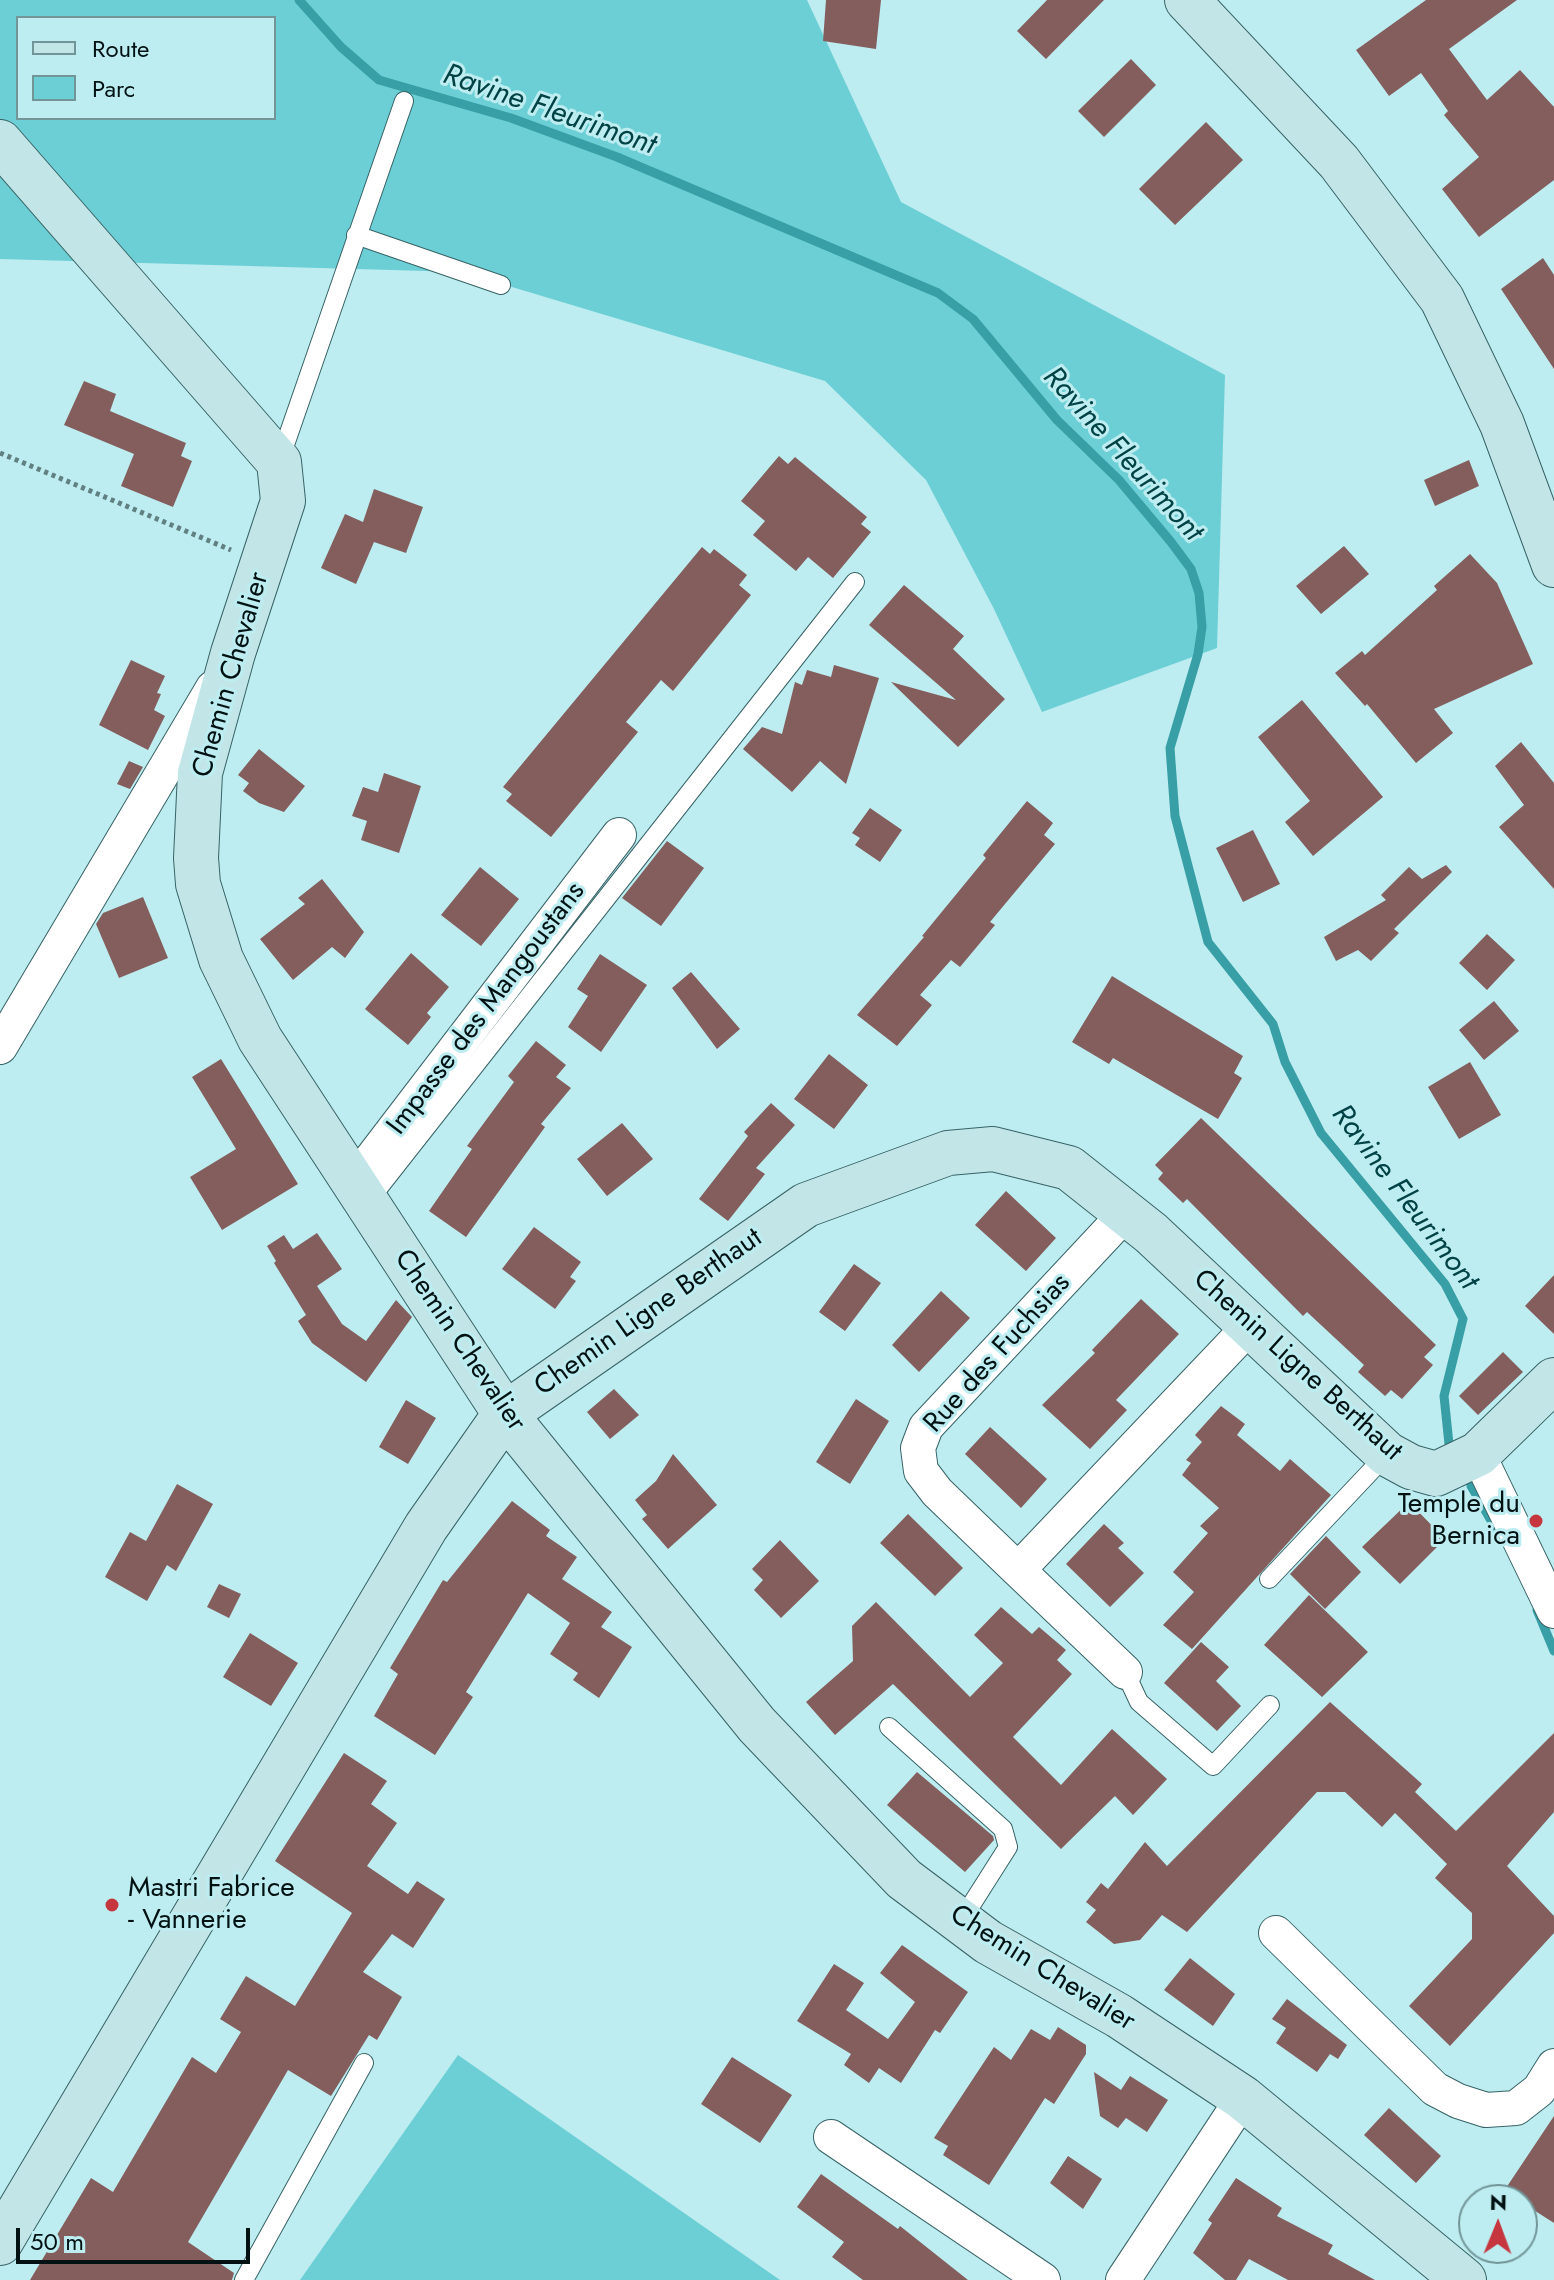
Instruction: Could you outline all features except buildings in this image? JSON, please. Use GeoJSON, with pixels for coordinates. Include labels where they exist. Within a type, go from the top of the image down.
{"type":"FeatureCollection","features":[{"type":"Feature","properties":{"kind":"street"},"geometry":{"type":"LineString","coordinates":[[1187,0],[1339,162],[1442,299],[1502,424],[1549,537]]}},
{"type":"Feature","properties":{"kind":"street"},"geometry":{"type":"LineString","coordinates":[[0,142],[279,462]]}},
{"type":"Feature","properties":{"kind":"street","name":"Chemin Chevalier"},"geometry":{"type":"LineString","coordinates":[[279,462],[283,501],[265,564],[233,653],[200,773],[196,858],[198,884],[221,959],[260,1039],[356,1188],[505,1414],[757,1725],[904,1879],[988,1942],[1119,2016],[1243,2098],[1448,2274]]}},
{"type":"Feature","properties":{"kind":"street"},"geometry":{"type":"LineString","coordinates":[[0,1047],[233,653]]}},
{"type":"Feature","properties":{"kind":"street","name":"Impasse des Mangoustans"},"geometry":{"type":"LineString","coordinates":[[356,1188],[369,1162],[619,835]]}},
{"type":"Feature","properties":{"kind":"street","name":"Chemin Ligne Berthaut"},"geometry":{"type":"LineString","coordinates":[[0,2243],[426,1527],[505,1414],[806,1205],[948,1153],[993,1149],[1069,1168],[1126,1213],[1387,1454],[1411,1467],[1436,1474],[1478,1454],[1554,1380]]}},
{"type":"Feature","properties":{"kind":"street","name":"Rue des Fuchsias"},"geometry":{"type":"LineString","coordinates":[[1125,1672],[937,1492],[921,1471],[918,1448],[926,1427],[1126,1213]]}},
{"type":"Feature","properties":{"kind":"street"},"geometry":{"type":"LineString","coordinates":[[1018,1570],[1250,1326]]}},
{"type":"Feature","properties":{"kind":"street"},"geometry":{"type":"LineString","coordinates":[[1478,1454],[1554,1611]]}},
{"type":"Feature","properties":{"kind":"street"},"geometry":{"type":"LineString","coordinates":[[1276,1933],[1435,2089],[1458,2101],[1486,2110],[1516,2108],[1539,2090],[1554,2066]]}},
{"type":"Feature","properties":{"kind":"street"},"geometry":{"type":"LineString","coordinates":[[1123,2280],[1243,2098]]}},
{"type":"Feature","properties":{"kind":"street"},"geometry":{"type":"LineString","coordinates":[[831,2137],[1043,2280]]}},
{"type":"Feature","properties":{"kind":"lane"},"geometry":{"type":"LineString","coordinates":[[279,462],[404,101]]}},
{"type":"Feature","properties":{"kind":"lane"},"geometry":{"type":"LineString","coordinates":[[356,235],[501,285]]}},
{"type":"Feature","properties":{"kind":"lane"},"geometry":{"type":"LineString","coordinates":[[356,1188],[380,1186],[855,582]]}},
{"type":"Feature","properties":{"kind":"lane"},"geometry":{"type":"LineString","coordinates":[[1269,1579],[1387,1454]]}},
{"type":"Feature","properties":{"kind":"lane"},"geometry":{"type":"LineString","coordinates":[[1125,1672],[1139,1702],[1213,1766],[1270,1705]]}},
{"type":"Feature","properties":{"kind":"lane"},"geometry":{"type":"LineString","coordinates":[[889,1727],[1003,1829],[1008,1847],[961,1921]]}},
{"type":"Feature","properties":{"kind":"lane"},"geometry":{"type":"LineString","coordinates":[[244,2280],[364,2063]]}},
{"type":"Feature","properties":{"kind":"path"},"geometry":{"type":"LineString","coordinates":[[0,453],[265,564]]}},
{"type":"Feature","properties":{"kind":"green space"},"geometry":{"type":"Polygon","coordinates":[[[0,0],[807,0],[901,202],[1225,375],[1217,648],[1042,712],[994,609],[926,480],[825,381],[462,272],[0,259],[0,0]]]}},
{"type":"Feature","properties":{"kind":"green space"},"geometry":{"type":"Polygon","coordinates":[[[458,2055],[780,2280],[300,2280],[458,2055]]]}},
{"type":"Feature","properties":{"kind":"waterway","name":"Ravine Fleurimont"},"geometry":{"type":"LineString","coordinates":[[299,0],[341,47],[379,80],[511,118],[617,157],[938,293],[973,319],[1057,420],[1119,480],[1171,542],[1191,569],[1199,593],[1202,627],[1198,654],[1170,748],[1175,816],[1208,942],[1273,1024],[1285,1062],[1321,1133],[1445,1284],[1463,1319],[1444,1396],[1449,1444]]}},
{"type":"Feature","properties":{"kind":"waterway","name":"Ravine Fleurimont"},"geometry":{"type":"LineString","coordinates":[[1471,1486],[1500,1536]]}},
{"type":"Feature","properties":{"kind":"waterway","name":"Ravine Fleurimont"},"geometry":{"type":"LineString","coordinates":[[1537,1610],[1554,1651]]}},
{"type":"Feature","properties":{"kind":"place","name":"Temple du Bernica"},"geometry":{"type":"Point","coordinates":[1536,1521]}},
{"type":"Feature","properties":{"kind":"place","name":"Mastri Fabrice - Vannerie"},"geometry":{"type":"Point","coordinates":[112,1905]}}]}
